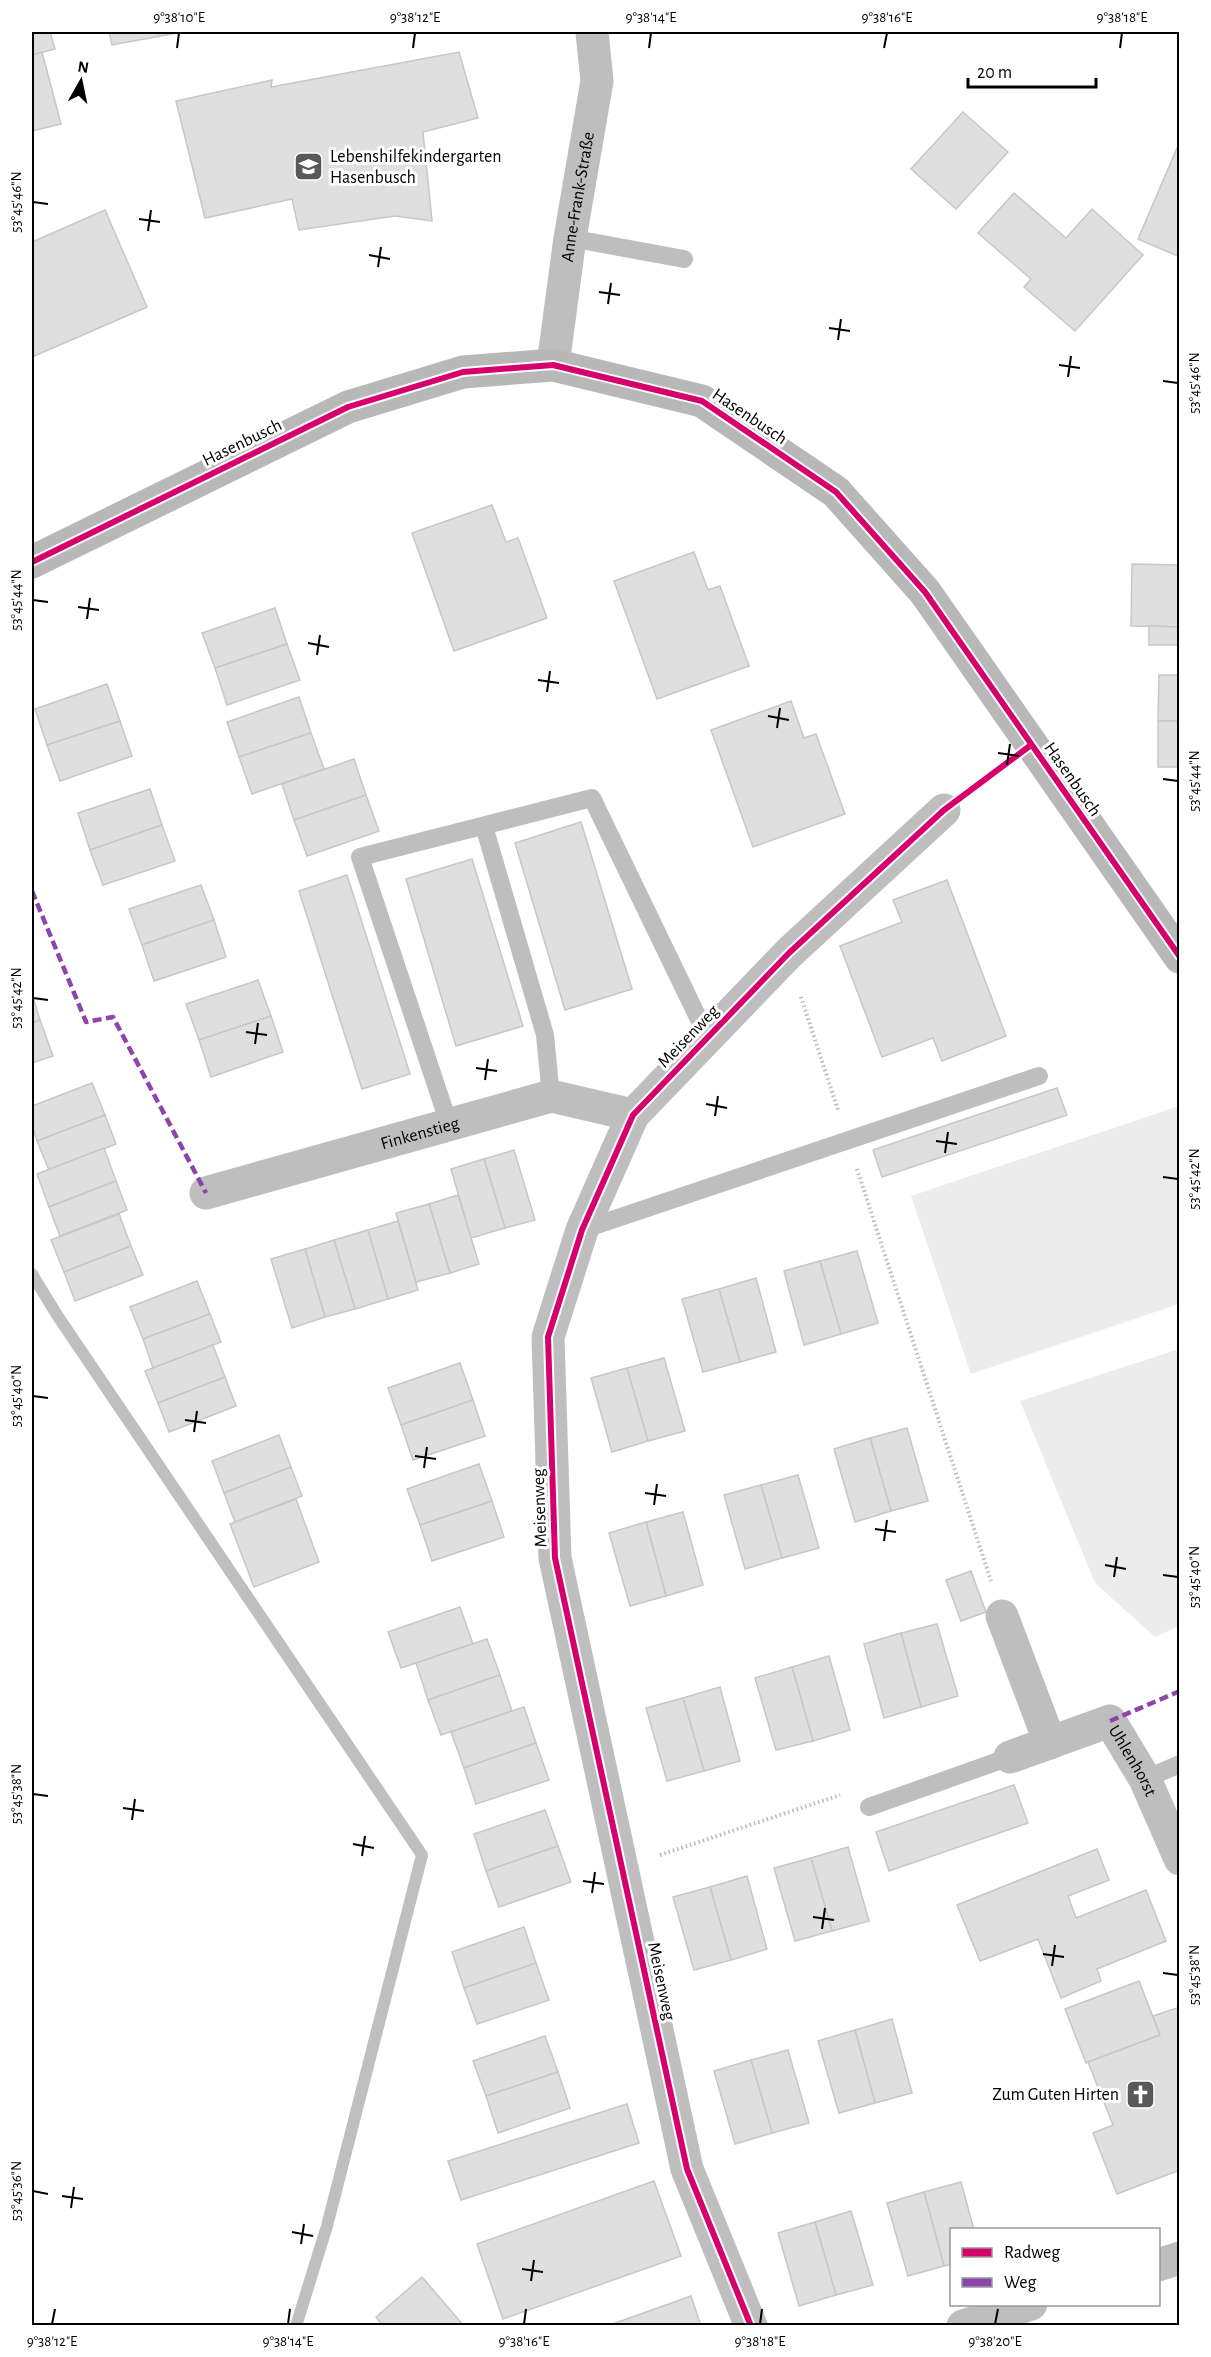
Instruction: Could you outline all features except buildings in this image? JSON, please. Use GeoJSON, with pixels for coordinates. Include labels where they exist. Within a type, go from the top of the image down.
{"type":"FeatureCollection","features":[{"type":"Feature","properties":{"kind":"main road","name":"Hasenbusch"},"geometry":{"type":"LineString","coordinates":[[32,562],[348,407],[463,372],[553,364],[702,401],[836,492],[925,592],[1179,957]]}},
{"type":"Feature","properties":{"kind":"street","name":"Anne-Frank-Straße"},"geometry":{"type":"LineString","coordinates":[[553,364],[570,238],[597,81],[592,32]]}},
{"type":"Feature","properties":{"kind":"street","name":"Meisenweg"},"geometry":{"type":"LineString","coordinates":[[751,2325],[687,2169],[555,1558],[548,1337],[582,1230],[633,1115],[789,953],[944,810]]}},
{"type":"Feature","properties":{"kind":"street","name":"Finkenstieg"},"geometry":{"type":"LineString","coordinates":[[206,1192],[551,1096],[633,1115]]}},
{"type":"Feature","properties":{"kind":"street"},"geometry":{"type":"LineString","coordinates":[[1002,1616],[1050,1743]]}},
{"type":"Feature","properties":{"kind":"street","name":"Uhlenhorst"},"geometry":{"type":"LineString","coordinates":[[1011,1757],[1110,1721],[1145,1779],[1179,1859]]}},
{"type":"Feature","properties":{"kind":"street"},"geometry":{"type":"LineString","coordinates":[[1160,2264],[1179,2258]]}},
{"type":"Feature","properties":{"kind":"street"},"geometry":{"type":"LineString","coordinates":[[963,2325],[1024,2306]]}},
{"type":"Feature","properties":{"kind":"lane"},"geometry":{"type":"LineString","coordinates":[[570,238],[684,259]]}},
{"type":"Feature","properties":{"kind":"lane"},"geometry":{"type":"LineString","coordinates":[[449,1124],[360,857],[592,798],[707,1036]]}},
{"type":"Feature","properties":{"kind":"lane"},"geometry":{"type":"LineString","coordinates":[[484,826],[545,1035],[551,1096]]}},
{"type":"Feature","properties":{"kind":"lane"},"geometry":{"type":"LineString","coordinates":[[582,1230],[1039,1076]]}},
{"type":"Feature","properties":{"kind":"lane"},"geometry":{"type":"LineString","coordinates":[[868,1807],[1011,1757]]}},
{"type":"Feature","properties":{"kind":"lane"},"geometry":{"type":"LineString","coordinates":[[1145,1779],[1179,1764]]}},
{"type":"Feature","properties":{"kind":"path"},"geometry":{"type":"LineString","coordinates":[[789,953],[1002,1616]]}},
{"type":"Feature","properties":{"kind":"path"},"geometry":{"type":"LineString","coordinates":[[622,1868],[847,1793]]}},
{"type":"Feature","properties":{"kind":"shaded area"},"geometry":{"type":"Polygon","coordinates":[[[1179,1106],[1179,1304],[971,1374],[911,1196],[1179,1106]]]}},
{"type":"Feature","properties":{"kind":"shaded area"},"geometry":{"type":"Polygon","coordinates":[[[1179,1349],[1179,1626],[1155,1637],[1095,1583],[1020,1401],[1179,1349]]]}},
{"type":"Feature","properties":{"kind":"waterway"},"geometry":{"type":"LineString","coordinates":[[32,1274],[57,1315],[422,1855],[327,2226],[296,2326]]}},
{"type":"Feature","properties":{"kind":"marked path"},"geometry":{"type":"LineString","coordinates":[[32,891],[86,1022],[113,1017],[206,1193]]}},
{"type":"Feature","properties":{"kind":"marked path"},"geometry":{"type":"LineString","coordinates":[[1110,1721],[1180,1691]]}},
{"type":"Feature","properties":{"kind":"cycle path"},"geometry":{"type":"LineString","coordinates":[[32,562],[348,407],[463,372],[553,365],[702,401],[836,492],[925,592],[1180,957]]}},
{"type":"Feature","properties":{"kind":"cycle path"},"geometry":{"type":"LineString","coordinates":[[751,2326],[687,2169],[555,1558],[548,1337],[582,1230],[633,1115],[789,953],[944,810],[1031,745]]}},
{"type":"Feature","properties":{"kind":"place","name":"Lebenshilfekindergarten Hasenbusch"},"geometry":{"type":"Point","coordinates":[309,166]}},
{"type":"Feature","properties":{"kind":"place","name":"Zum Guten Hirten"},"geometry":{"type":"Point","coordinates":[1140,2094]}}]}
